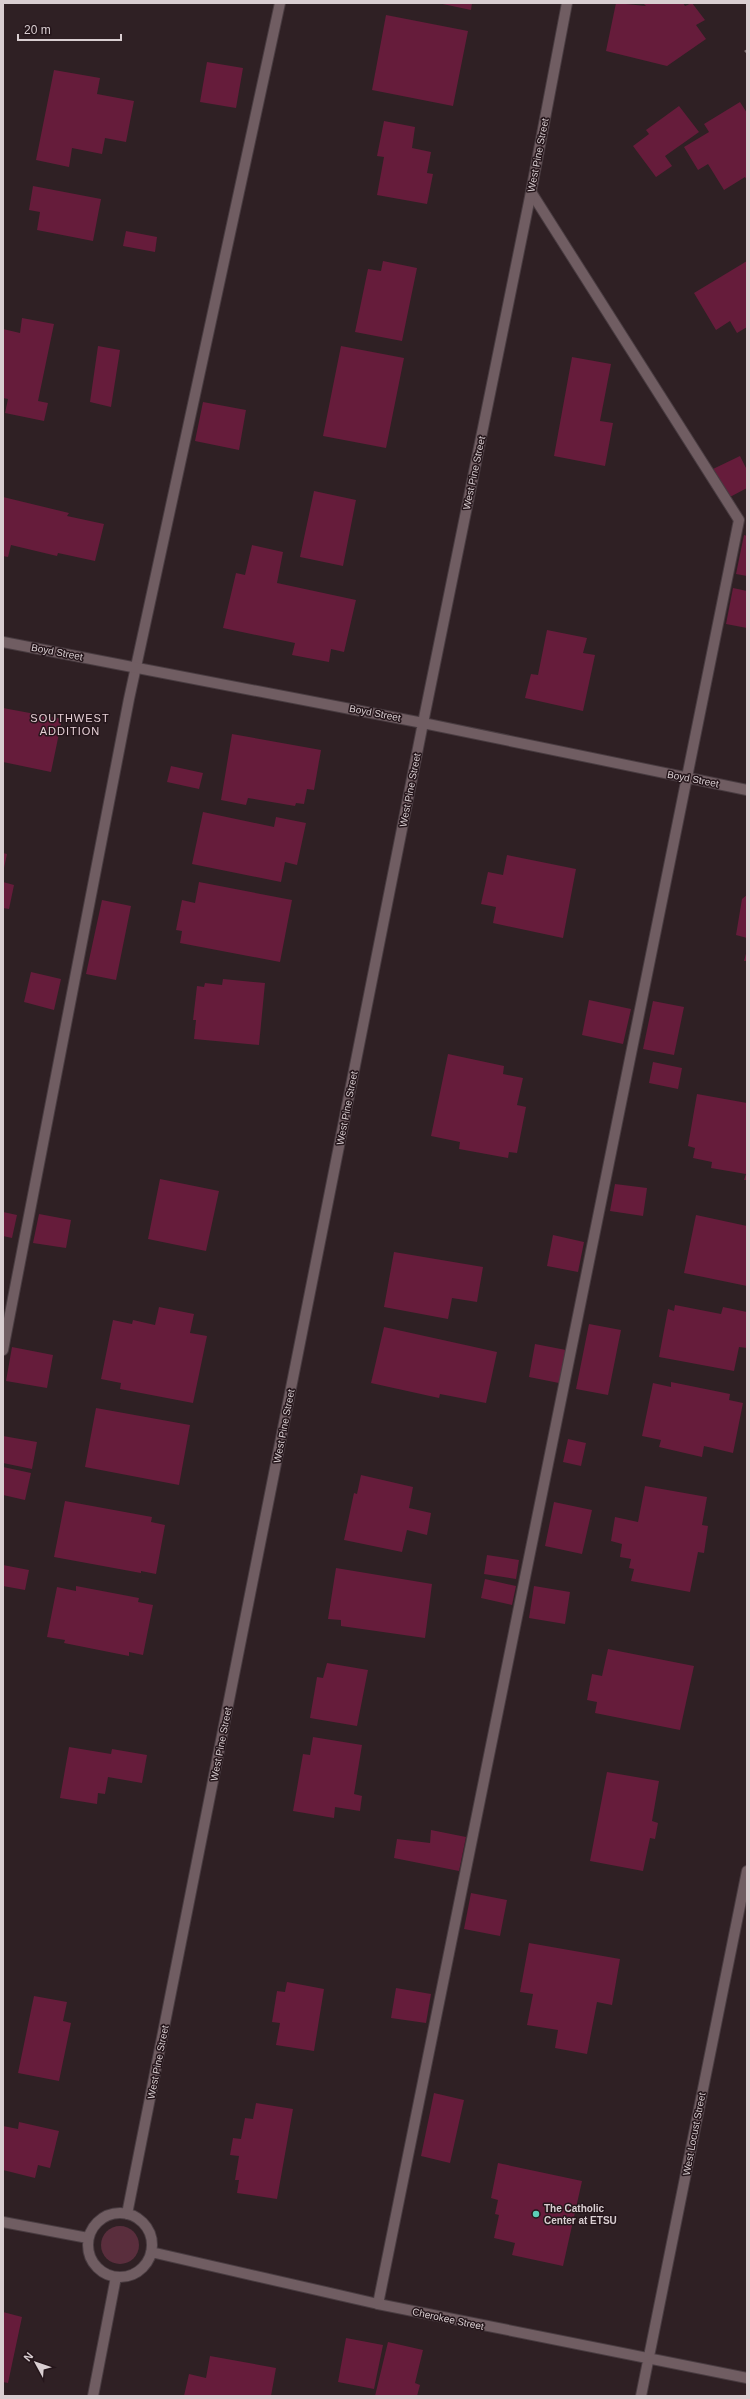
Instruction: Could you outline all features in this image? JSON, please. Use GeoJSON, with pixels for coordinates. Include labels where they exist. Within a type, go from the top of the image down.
{"type":"FeatureCollection","features":[{"type":"Feature","properties":{"kind":"street"},"geometry":{"type":"LineString","coordinates":[[3,1350],[136,667],[280,3]]}},
{"type":"Feature","properties":{"kind":"street","name":"West Pine Street"},"geometry":{"type":"LineString","coordinates":[[127,2214],[423,723],[532,192],[567,3]]}},
{"type":"Feature","properties":{"kind":"street"},"geometry":{"type":"LineString","coordinates":[[378,2304],[739,520],[532,192]]}},
{"type":"Feature","properties":{"kind":"street","name":"Boyd Street"},"geometry":{"type":"LineString","coordinates":[[3,642],[423,723],[747,790]]}},
{"type":"Feature","properties":{"kind":"street","name":"West Locust Street"},"geometry":{"type":"LineString","coordinates":[[641,2396],[747,1871]]}},
{"type":"Feature","properties":{"kind":"street"},"geometry":{"type":"LineString","coordinates":[[127,2214],[144,2224],[150,2232],[151,2252],[148,2261],[134,2274],[116,2277],[106,2274],[97,2268],[88,2248],[88,2238],[99,2221],[107,2215],[127,2214]]}},
{"type":"Feature","properties":{"kind":"street"},"geometry":{"type":"LineString","coordinates":[[3,2222],[88,2238]]}},
{"type":"Feature","properties":{"kind":"street","name":"Cherokee Street"},"geometry":{"type":"LineString","coordinates":[[151,2252],[378,2304],[648,2360],[747,2378]]}},
{"type":"Feature","properties":{"kind":"street"},"geometry":{"type":"LineString","coordinates":[[93,2396],[116,2277]]}},
{"type":"Feature","properties":{"kind":"shaded area"},"geometry":{"type":"Polygon","coordinates":[[[120,2226],[130,2229],[136,2235],[139,2245],[136,2255],[130,2261],[120,2264],[110,2261],[104,2255],[101,2245],[104,2235],[110,2229],[120,2226]]]}},
{"type":"Feature","properties":{"kind":"building"},"geometry":{"type":"Polygon","coordinates":[[[438,3],[472,3],[471,10],[438,3]]]}},
{"type":"Feature","properties":{"kind":"building"},"geometry":{"type":"Polygon","coordinates":[[[616,3],[646,6],[643,3],[683,3],[685,6],[692,3],[705,20],[696,25],[706,39],[667,66],[606,51],[616,3]]]}},
{"type":"Feature","properties":{"kind":"building"},"geometry":{"type":"Polygon","coordinates":[[[386,15],[468,31],[453,106],[372,90],[386,15]]]}},
{"type":"Feature","properties":{"kind":"building"},"geometry":{"type":"Polygon","coordinates":[[[207,62],[243,68],[236,108],[200,102],[207,62]]]}},
{"type":"Feature","properties":{"kind":"building"},"geometry":{"type":"Polygon","coordinates":[[[54,70],[100,78],[97,94],[134,101],[126,142],[105,138],[102,154],[72,148],[69,167],[36,160],[54,70]]]}},
{"type":"Feature","properties":{"kind":"building"},"geometry":{"type":"Polygon","coordinates":[[[740,102],[747,113],[747,180],[745,177],[724,190],[708,164],[698,170],[684,147],[709,132],[704,124],[740,102]]]}},
{"type":"Feature","properties":{"kind":"building"},"geometry":{"type":"Polygon","coordinates":[[[679,106],[699,132],[665,156],[672,166],[656,177],[633,146],[649,134],[646,130],[679,106]]]}},
{"type":"Feature","properties":{"kind":"building"},"geometry":{"type":"Polygon","coordinates":[[[384,121],[415,127],[412,148],[431,152],[427,173],[433,174],[427,204],[377,195],[384,157],[377,156],[384,121]]]}},
{"type":"Feature","properties":{"kind":"building"},"geometry":{"type":"Polygon","coordinates":[[[33,186],[101,199],[93,241],[37,230],[40,212],[29,210],[33,186]]]}},
{"type":"Feature","properties":{"kind":"building"},"geometry":{"type":"Polygon","coordinates":[[[126,231],[157,237],[155,252],[123,246],[126,231]]]}},
{"type":"Feature","properties":{"kind":"building"},"geometry":{"type":"Polygon","coordinates":[[[383,261],[417,268],[402,341],[355,332],[368,269],[381,271],[383,261]]]}},
{"type":"Feature","properties":{"kind":"building"},"geometry":{"type":"Polygon","coordinates":[[[747,261],[747,327],[737,333],[730,321],[716,330],[694,293],[747,261]]]}},
{"type":"Feature","properties":{"kind":"building"},"geometry":{"type":"Polygon","coordinates":[[[22,318],[54,324],[38,401],[48,403],[44,421],[5,413],[8,399],[3,398],[3,329],[20,333],[22,318]]]}},
{"type":"Feature","properties":{"kind":"building"},"geometry":{"type":"Polygon","coordinates":[[[98,346],[120,350],[111,407],[90,402],[98,346]]]}},
{"type":"Feature","properties":{"kind":"building"},"geometry":{"type":"Polygon","coordinates":[[[341,346],[404,358],[386,448],[323,436],[341,346]]]}},
{"type":"Feature","properties":{"kind":"building"},"geometry":{"type":"Polygon","coordinates":[[[572,357],[611,364],[600,421],[613,423],[605,466],[554,456],[572,357]]]}},
{"type":"Feature","properties":{"kind":"building"},"geometry":{"type":"Polygon","coordinates":[[[203,402],[246,410],[239,450],[195,441],[203,402]]]}},
{"type":"Feature","properties":{"kind":"building"},"geometry":{"type":"Polygon","coordinates":[[[740,456],[747,470],[747,488],[728,498],[713,469],[740,456]]]}},
{"type":"Feature","properties":{"kind":"building"},"geometry":{"type":"Polygon","coordinates":[[[314,491],[356,500],[343,566],[300,557],[314,491]]]}},
{"type":"Feature","properties":{"kind":"building"},"geometry":{"type":"Polygon","coordinates":[[[3,497],[69,513],[67,516],[104,524],[95,561],[58,553],[57,556],[11,545],[8,557],[3,556],[3,497]]]}},
{"type":"Feature","properties":{"kind":"building"},"geometry":{"type":"Polygon","coordinates":[[[744,535],[747,536],[747,576],[736,574],[744,535]]]}},
{"type":"Feature","properties":{"kind":"building"},"geometry":{"type":"Polygon","coordinates":[[[252,545],[283,552],[277,583],[356,600],[344,652],[331,649],[329,662],[292,655],[295,643],[223,628],[236,573],[245,575],[252,545]]]}},
{"type":"Feature","properties":{"kind":"building"},"geometry":{"type":"Polygon","coordinates":[[[733,588],[747,591],[747,628],[726,624],[733,588]]]}},
{"type":"Feature","properties":{"kind":"building"},"geometry":{"type":"Polygon","coordinates":[[[547,630],[587,638],[583,653],[595,655],[583,711],[525,698],[531,674],[538,675],[547,630]]]}},
{"type":"Feature","properties":{"kind":"building"},"geometry":{"type":"Polygon","coordinates":[[[3,708],[62,719],[51,772],[3,762],[3,708]]]}},
{"type":"Feature","properties":{"kind":"building"},"geometry":{"type":"Polygon","coordinates":[[[232,734],[321,750],[314,790],[307,789],[304,804],[296,803],[295,806],[248,798],[246,805],[221,800],[232,734]]]}},
{"type":"Feature","properties":{"kind":"building"},"geometry":{"type":"Polygon","coordinates":[[[171,766],[203,773],[199,789],[167,782],[171,766]]]}},
{"type":"Feature","properties":{"kind":"building"},"geometry":{"type":"Polygon","coordinates":[[[203,812],[274,827],[276,817],[306,823],[297,865],[285,862],[281,882],[192,864],[203,812]]]}},
{"type":"Feature","properties":{"kind":"building"},"geometry":{"type":"Polygon","coordinates":[[[3,853],[7,854],[4,868],[3,868],[3,853]]]}},
{"type":"Feature","properties":{"kind":"building"},"geometry":{"type":"Polygon","coordinates":[[[507,855],[576,869],[563,938],[493,923],[496,907],[481,904],[488,872],[503,875],[507,855]]]}},
{"type":"Feature","properties":{"kind":"building"},"geometry":{"type":"Polygon","coordinates":[[[3,882],[14,885],[9,909],[3,908],[3,882]]]}},
{"type":"Feature","properties":{"kind":"building"},"geometry":{"type":"Polygon","coordinates":[[[199,882],[292,900],[280,962],[180,943],[182,931],[176,930],[182,900],[195,903],[199,882]]]}},
{"type":"Feature","properties":{"kind":"building"},"geometry":{"type":"Polygon","coordinates":[[[747,895],[747,938],[736,935],[742,899],[747,895]]]}},
{"type":"Feature","properties":{"kind":"building"},"geometry":{"type":"Polygon","coordinates":[[[102,900],[131,906],[116,980],[86,974],[102,900]]]}},
{"type":"Feature","properties":{"kind":"building"},"geometry":{"type":"Polygon","coordinates":[[[747,950],[747,961],[744,961],[747,950]]]}},
{"type":"Feature","properties":{"kind":"building"},"geometry":{"type":"Polygon","coordinates":[[[31,972],[61,979],[54,1010],[24,1002],[31,972]]]}},
{"type":"Feature","properties":{"kind":"building"},"geometry":{"type":"Polygon","coordinates":[[[223,979],[265,983],[259,1045],[194,1039],[196,1020],[193,1020],[197,986],[204,987],[205,983],[222,985],[223,979]]]}},
{"type":"Feature","properties":{"kind":"building"},"geometry":{"type":"Polygon","coordinates":[[[589,1000],[631,1009],[623,1044],[582,1035],[589,1000]]]}},
{"type":"Feature","properties":{"kind":"building"},"geometry":{"type":"Polygon","coordinates":[[[653,1001],[684,1007],[674,1055],[643,1049],[653,1001]]]}},
{"type":"Feature","properties":{"kind":"building"},"geometry":{"type":"Polygon","coordinates":[[[448,1054],[504,1066],[503,1074],[523,1078],[517,1105],[526,1107],[517,1153],[509,1152],[508,1158],[459,1149],[460,1142],[431,1136],[448,1054]]]}},
{"type":"Feature","properties":{"kind":"building"},"geometry":{"type":"Polygon","coordinates":[[[653,1062],[682,1068],[678,1089],[649,1083],[653,1062]]]}},
{"type":"Feature","properties":{"kind":"building"},"geometry":{"type":"Polygon","coordinates":[[[697,1094],[747,1103],[747,1180],[744,1180],[746,1174],[711,1168],[712,1162],[693,1158],[695,1148],[688,1146],[697,1094]]]}},
{"type":"Feature","properties":{"kind":"building"},"geometry":{"type":"Polygon","coordinates":[[[160,1179],[219,1191],[206,1251],[148,1239],[160,1179]]]}},
{"type":"Feature","properties":{"kind":"building"},"geometry":{"type":"Polygon","coordinates":[[[615,1184],[647,1188],[643,1216],[610,1211],[615,1184]]]}},
{"type":"Feature","properties":{"kind":"building"},"geometry":{"type":"Polygon","coordinates":[[[3,1212],[17,1215],[12,1238],[3,1236],[3,1212]]]}},
{"type":"Feature","properties":{"kind":"building"},"geometry":{"type":"Polygon","coordinates":[[[39,1214],[71,1220],[66,1248],[33,1243],[39,1214]]]}},
{"type":"Feature","properties":{"kind":"building"},"geometry":{"type":"Polygon","coordinates":[[[696,1215],[747,1226],[747,1286],[684,1273],[696,1215]]]}},
{"type":"Feature","properties":{"kind":"building"},"geometry":{"type":"Polygon","coordinates":[[[553,1235],[584,1242],[578,1272],[547,1266],[553,1235]]]}},
{"type":"Feature","properties":{"kind":"building"},"geometry":{"type":"Polygon","coordinates":[[[394,1252],[483,1267],[477,1302],[452,1298],[448,1319],[384,1307],[394,1252]]]}},
{"type":"Feature","properties":{"kind":"building"},"geometry":{"type":"Polygon","coordinates":[[[675,1305],[721,1314],[723,1307],[747,1312],[747,1348],[739,1347],[734,1371],[659,1357],[668,1309],[674,1311],[675,1305]]]}},
{"type":"Feature","properties":{"kind":"building"},"geometry":{"type":"Polygon","coordinates":[[[159,1307],[194,1314],[190,1333],[207,1336],[193,1403],[120,1389],[121,1383],[101,1379],[113,1320],[132,1324],[133,1320],[155,1325],[159,1307]]]}},
{"type":"Feature","properties":{"kind":"building"},"geometry":{"type":"Polygon","coordinates":[[[589,1324],[621,1330],[608,1395],[576,1389],[589,1324]]]}},
{"type":"Feature","properties":{"kind":"building"},"geometry":{"type":"Polygon","coordinates":[[[384,1327],[497,1352],[486,1403],[440,1394],[439,1398],[371,1383],[384,1327]]]}},
{"type":"Feature","properties":{"kind":"building"},"geometry":{"type":"Polygon","coordinates":[[[535,1344],[566,1350],[559,1383],[529,1377],[535,1344]]]}},
{"type":"Feature","properties":{"kind":"building"},"geometry":{"type":"Polygon","coordinates":[[[12,1347],[53,1355],[47,1388],[6,1381],[12,1347]]]}},
{"type":"Feature","properties":{"kind":"building"},"geometry":{"type":"Polygon","coordinates":[[[671,1382],[730,1394],[729,1400],[743,1403],[733,1453],[704,1446],[702,1457],[659,1447],[661,1440],[642,1436],[653,1383],[671,1387],[671,1382]]]}},
{"type":"Feature","properties":{"kind":"building"},"geometry":{"type":"Polygon","coordinates":[[[96,1408],[190,1425],[179,1485],[85,1467],[96,1408]]]}},
{"type":"Feature","properties":{"kind":"building"},"geometry":{"type":"Polygon","coordinates":[[[3,1436],[37,1442],[32,1469],[3,1463],[3,1436]]]}},
{"type":"Feature","properties":{"kind":"building"},"geometry":{"type":"Polygon","coordinates":[[[568,1439],[586,1443],[581,1466],[563,1462],[568,1439]]]}},
{"type":"Feature","properties":{"kind":"building"},"geometry":{"type":"Polygon","coordinates":[[[3,1467],[31,1473],[25,1500],[3,1495],[3,1467]]]}},
{"type":"Feature","properties":{"kind":"building"},"geometry":{"type":"Polygon","coordinates":[[[361,1475],[413,1487],[409,1508],[431,1513],[427,1535],[407,1530],[402,1552],[344,1540],[354,1493],[357,1494],[361,1475]]]}},
{"type":"Feature","properties":{"kind":"building"},"geometry":{"type":"Polygon","coordinates":[[[645,1486],[707,1497],[702,1525],[708,1526],[704,1553],[698,1552],[690,1592],[631,1581],[634,1569],[629,1568],[631,1559],[620,1557],[622,1544],[611,1541],[615,1517],[638,1522],[645,1486]]]}},
{"type":"Feature","properties":{"kind":"building"},"geometry":{"type":"Polygon","coordinates":[[[65,1501],[152,1517],[151,1522],[165,1525],[156,1574],[141,1571],[141,1573],[54,1557],[65,1501]]]}},
{"type":"Feature","properties":{"kind":"building"},"geometry":{"type":"Polygon","coordinates":[[[554,1502],[592,1510],[582,1554],[545,1546],[554,1502]]]}},
{"type":"Feature","properties":{"kind":"building"},"geometry":{"type":"Polygon","coordinates":[[[487,1555],[519,1560],[516,1579],[484,1574],[487,1555]]]}},
{"type":"Feature","properties":{"kind":"building"},"geometry":{"type":"Polygon","coordinates":[[[3,1565],[29,1570],[25,1590],[3,1586],[3,1565]]]}},
{"type":"Feature","properties":{"kind":"building"},"geometry":{"type":"Polygon","coordinates":[[[336,1568],[432,1584],[425,1638],[341,1626],[341,1620],[328,1619],[336,1568]]]}},
{"type":"Feature","properties":{"kind":"building"},"geometry":{"type":"Polygon","coordinates":[[[485,1579],[516,1586],[512,1605],[481,1598],[485,1579]]]}},
{"type":"Feature","properties":{"kind":"building"},"geometry":{"type":"Polygon","coordinates":[[[76,1586],[139,1598],[138,1602],[153,1605],[143,1655],[129,1652],[129,1656],[64,1643],[65,1640],[47,1637],[57,1587],[76,1591],[76,1586]]]}},
{"type":"Feature","properties":{"kind":"building"},"geometry":{"type":"Polygon","coordinates":[[[534,1586],[570,1592],[565,1624],[529,1618],[534,1586]]]}},
{"type":"Feature","properties":{"kind":"building"},"geometry":{"type":"Polygon","coordinates":[[[608,1649],[694,1666],[680,1730],[595,1713],[597,1702],[587,1700],[592,1674],[602,1676],[608,1649]]]}},
{"type":"Feature","properties":{"kind":"building"},"geometry":{"type":"Polygon","coordinates":[[[327,1663],[368,1670],[357,1726],[310,1718],[317,1677],[323,1678],[327,1663]]]}},
{"type":"Feature","properties":{"kind":"building"},"geometry":{"type":"Polygon","coordinates":[[[313,1737],[362,1745],[354,1794],[362,1796],[360,1811],[335,1807],[334,1818],[293,1811],[303,1754],[310,1755],[313,1737]]]}},
{"type":"Feature","properties":{"kind":"building"},"geometry":{"type":"Polygon","coordinates":[[[69,1747],[111,1754],[112,1749],[147,1755],[142,1783],[108,1777],[105,1794],[98,1793],[97,1804],[60,1798],[69,1747]]]}},
{"type":"Feature","properties":{"kind":"building"},"geometry":{"type":"Polygon","coordinates":[[[607,1772],[659,1781],[652,1821],[658,1823],[655,1839],[650,1838],[643,1871],[590,1861],[607,1772]]]}},
{"type":"Feature","properties":{"kind":"building"},"geometry":{"type":"Polygon","coordinates":[[[431,1830],[466,1837],[459,1871],[394,1858],[397,1839],[430,1843],[431,1830]]]}},
{"type":"Feature","properties":{"kind":"building"},"geometry":{"type":"Polygon","coordinates":[[[471,1893],[507,1900],[500,1936],[464,1929],[471,1893]]]}},
{"type":"Feature","properties":{"kind":"building"},"geometry":{"type":"Polygon","coordinates":[[[529,1943],[620,1959],[612,2005],[597,2002],[587,2054],[555,2048],[558,2030],[527,2025],[533,1994],[520,1992],[529,1943]]]}},
{"type":"Feature","properties":{"kind":"building"},"geometry":{"type":"Polygon","coordinates":[[[287,1982],[324,1989],[314,2051],[276,2045],[280,2023],[272,2022],[277,1991],[285,1992],[287,1982]]]}},
{"type":"Feature","properties":{"kind":"building"},"geometry":{"type":"Polygon","coordinates":[[[396,1988],[431,1994],[426,2023],[391,2018],[396,1988]]]}},
{"type":"Feature","properties":{"kind":"building"},"geometry":{"type":"Polygon","coordinates":[[[34,1996],[67,2002],[63,2021],[71,2023],[59,2081],[18,2073],[34,1996]]]}},
{"type":"Feature","properties":{"kind":"building"},"geometry":{"type":"Polygon","coordinates":[[[434,2093],[464,2100],[450,2163],[421,2156],[434,2093]]]}},
{"type":"Feature","properties":{"kind":"building"},"geometry":{"type":"Polygon","coordinates":[[[256,2103],[293,2109],[277,2199],[237,2193],[239,2180],[235,2180],[239,2156],[230,2155],[233,2138],[241,2139],[245,2118],[253,2119],[256,2103]]]}},
{"type":"Feature","properties":{"kind":"building"},"geometry":{"type":"Polygon","coordinates":[[[19,2122],[59,2131],[50,2168],[38,2165],[35,2178],[3,2170],[3,2126],[18,2129],[19,2122]]]}},
{"type":"Feature","properties":{"kind":"building","name":"The Catholic Center at ETSU"},"geometry":{"type":"Polygon","coordinates":[[[498,2163],[582,2181],[563,2266],[512,2255],[515,2243],[494,2238],[499,2215],[495,2214],[498,2200],[491,2198],[498,2163]]]}},
{"type":"Feature","properties":{"kind":"building"},"geometry":{"type":"Polygon","coordinates":[[[3,2312],[22,2317],[8,2383],[3,2382],[3,2312]]]}},
{"type":"Feature","properties":{"kind":"building"},"geometry":{"type":"Polygon","coordinates":[[[346,2338],[383,2345],[374,2389],[338,2382],[346,2338]]]}},
{"type":"Feature","properties":{"kind":"building"},"geometry":{"type":"Polygon","coordinates":[[[388,2342],[423,2350],[415,2383],[420,2385],[417,2396],[375,2396],[388,2342]]]}},
{"type":"Feature","properties":{"kind":"building"},"geometry":{"type":"Polygon","coordinates":[[[210,2356],[276,2368],[271,2396],[184,2396],[189,2374],[206,2378],[210,2356]]]}},
{"type":"Feature","properties":{"kind":"place","name":"The Catholic Center at ETSU"},"geometry":{"type":"Point","coordinates":[536,2214]}},
{"type":"Feature","properties":{"kind":"district","name":"SOUTHWEST ADDITION"},"geometry":{"type":"Point","coordinates":[70,724]}}]}
